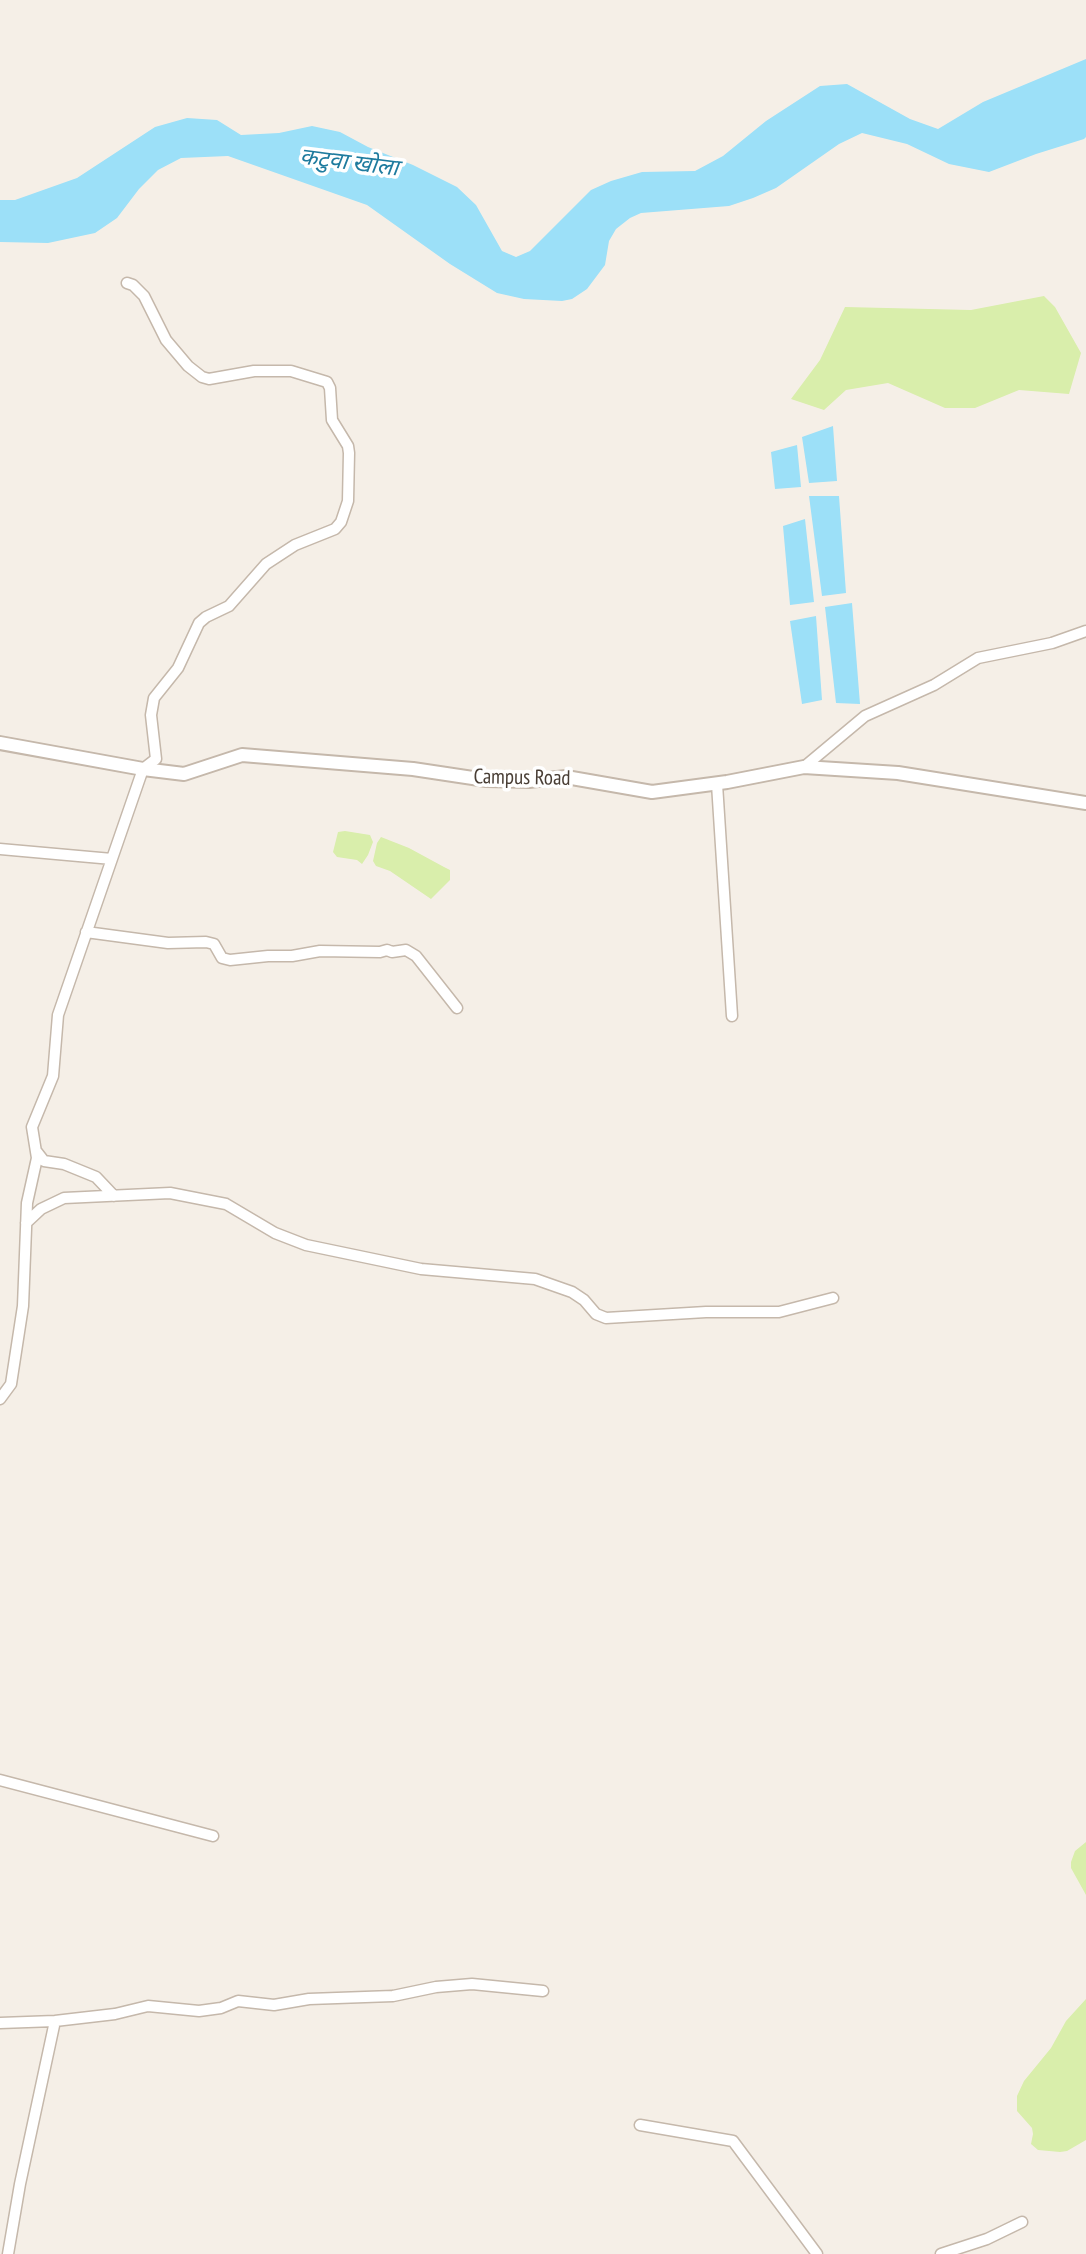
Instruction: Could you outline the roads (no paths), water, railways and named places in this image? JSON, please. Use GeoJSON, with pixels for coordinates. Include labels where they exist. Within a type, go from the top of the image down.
{"type":"FeatureCollection","features":[{"type":"Feature","properties":{"kind":"street"},"geometry":{"type":"LineString","coordinates":[[0,1399],[11,1384],[23,1306],[27,1203],[37,1152],[32,1127],[53,1076],[58,1015],[143,769],[156,759],[151,715],[154,698],[178,668],[199,623],[229,606],[265,564],[295,545],[339,526],[348,501],[348,446],[332,420],[330,388],[327,382],[291,371],[254,371],[209,379],[202,377],[188,366],[166,340],[144,296],[127,283]]}},
{"type":"Feature","properties":{"kind":"street"},"geometry":{"type":"LineString","coordinates":[[804,767],[865,716],[934,685],[978,658],[1052,643],[1086,631]]}},
{"type":"Feature","properties":{"kind":"street","name":"Campus Road"},"geometry":{"type":"LineString","coordinates":[[0,743],[184,774],[242,755],[413,769],[486,780],[528,781],[566,777],[652,792],[718,784],[804,767],[898,773],[1086,803]]}},
{"type":"Feature","properties":{"kind":"street"},"geometry":{"type":"LineString","coordinates":[[718,784],[732,1016]]}},
{"type":"Feature","properties":{"kind":"street"},"geometry":{"type":"LineString","coordinates":[[0,849],[112,859]]}},
{"type":"Feature","properties":{"kind":"street"},"geometry":{"type":"LineString","coordinates":[[86,932],[184,944],[206,942],[214,944],[222,958],[230,961],[335,950],[406,950],[416,956],[457,1008]]}},
{"type":"Feature","properties":{"kind":"street"},"geometry":{"type":"LineString","coordinates":[[37,1152],[44,1161],[64,1164],[96,1177],[114,1196]]}},
{"type":"Feature","properties":{"kind":"street"},"geometry":{"type":"LineString","coordinates":[[26,1223],[41,1209],[64,1198],[170,1193],[226,1205],[275,1233],[306,1245],[421,1269],[535,1279],[572,1292],[584,1300],[596,1314],[606,1318],[706,1312],[779,1312],[833,1298]]}},
{"type":"Feature","properties":{"kind":"street"},"geometry":{"type":"LineString","coordinates":[[0,1780],[213,1836]]}},
{"type":"Feature","properties":{"kind":"street"},"geometry":{"type":"LineString","coordinates":[[0,2023],[55,2021],[115,2014],[148,2006],[200,2011],[221,2008],[238,2001],[274,2005],[309,1999],[393,1996],[436,1987],[472,1984],[543,1991]]}},
{"type":"Feature","properties":{"kind":"street"},"geometry":{"type":"LineString","coordinates":[[8,2254],[55,2021]]}},
{"type":"Feature","properties":{"kind":"street"},"geometry":{"type":"LineString","coordinates":[[640,2125],[733,2141],[817,2254]]}},
{"type":"Feature","properties":{"kind":"street"},"geometry":{"type":"LineString","coordinates":[[941,2254],[987,2239],[1022,2222]]}},
{"type":"Feature","properties":{"kind":"water","name":"कटुवा खोला"},"geometry":{"type":"Polygon","coordinates":[[[1086,59],[1084,139],[989,172],[949,164],[907,144],[862,133],[839,144],[776,188],[753,198],[729,206],[641,213],[630,218],[616,229],[609,241],[605,265],[587,289],[572,299],[562,301],[524,299],[497,293],[450,264],[367,205],[228,156],[181,158],[158,170],[139,189],[117,218],[95,233],[48,243],[0,242],[0,200],[15,200],[77,178],[155,127],[187,118],[217,120],[241,135],[279,133],[312,126],[340,132],[457,187],[476,205],[502,251],[516,257],[530,251],[591,190],[642,172],[695,171],[723,156],[766,121],[820,86],[847,84],[910,119],[938,129],[983,102],[1086,59]]]}},
{"type":"Feature","properties":{"kind":"water"},"geometry":{"type":"Polygon","coordinates":[[[833,426],[837,481],[809,483],[802,437],[833,426]]]}},
{"type":"Feature","properties":{"kind":"water"},"geometry":{"type":"Polygon","coordinates":[[[797,445],[801,487],[775,489],[771,452],[797,445]]]}},
{"type":"Feature","properties":{"kind":"water"},"geometry":{"type":"Polygon","coordinates":[[[809,496],[839,496],[846,593],[822,596],[809,496]]]}},
{"type":"Feature","properties":{"kind":"water"},"geometry":{"type":"Polygon","coordinates":[[[805,519],[814,602],[790,605],[783,526],[805,519]]]}},
{"type":"Feature","properties":{"kind":"water"},"geometry":{"type":"Polygon","coordinates":[[[852,603],[860,704],[836,703],[825,607],[852,603]]]}},
{"type":"Feature","properties":{"kind":"water"},"geometry":{"type":"Polygon","coordinates":[[[816,616],[822,700],[802,704],[790,621],[816,616]]]}}]}
